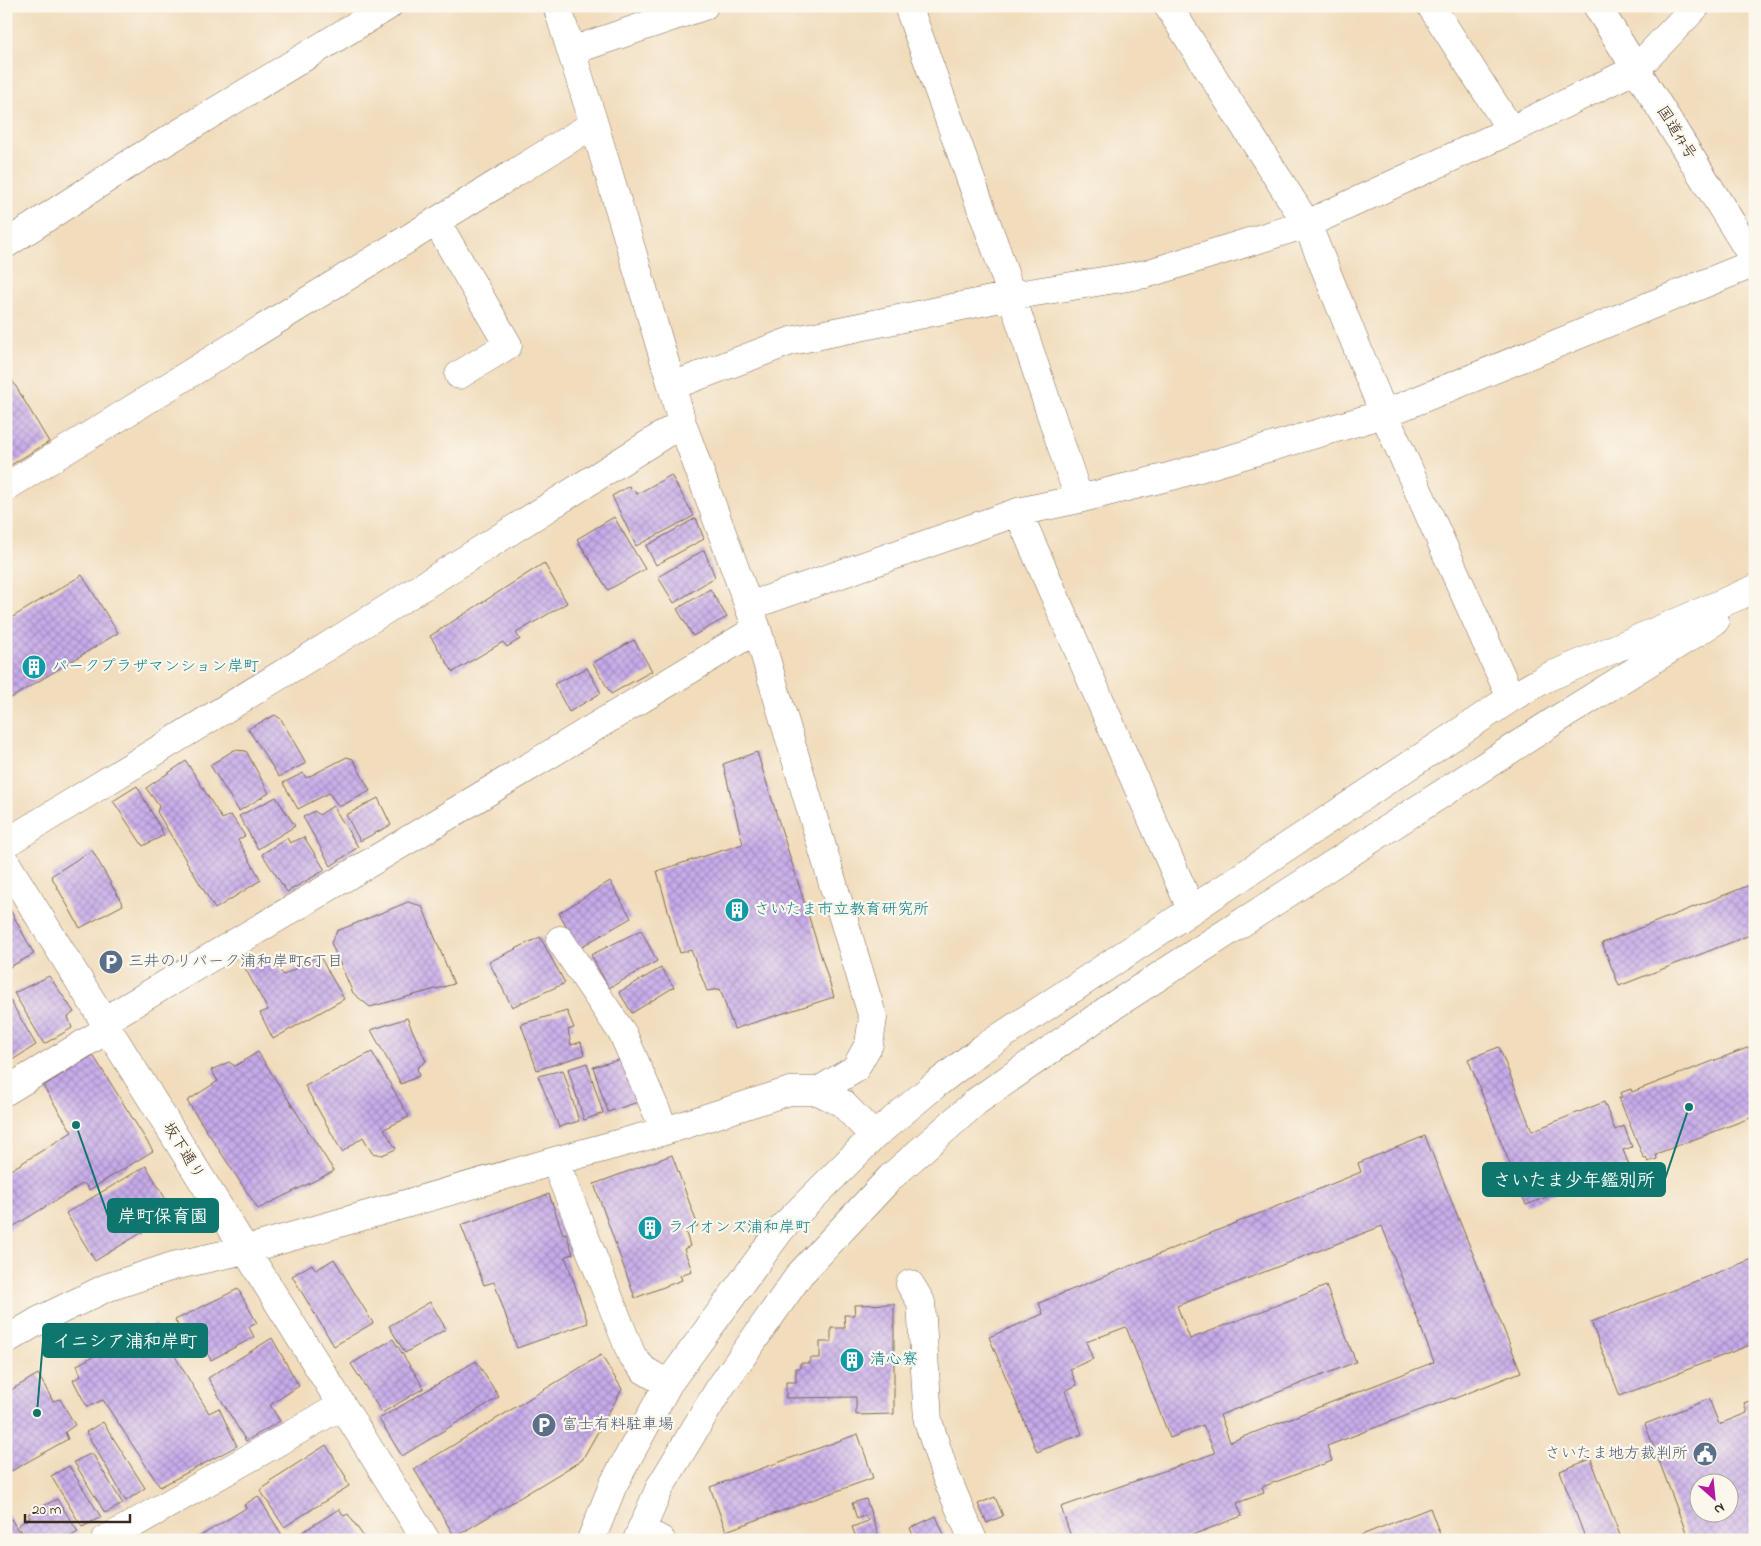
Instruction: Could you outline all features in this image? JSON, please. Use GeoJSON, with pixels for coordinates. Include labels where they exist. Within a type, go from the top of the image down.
{"type":"FeatureCollection","features":[{"type":"Feature","properties":{"kind":"main road"},"geometry":{"type":"LineString","coordinates":[[6,244],[129,164],[388,6]]}},
{"type":"Feature","properties":{"kind":"main road"},"geometry":{"type":"LineString","coordinates":[[557,6],[594,124],[682,423],[753,617],[874,1018],[869,1044],[855,1069],[818,1091]]}},
{"type":"Feature","properties":{"kind":"main road"},"geometry":{"type":"LineString","coordinates":[[571,51],[704,6]]}},
{"type":"Feature","properties":{"kind":"main road"},"geometry":{"type":"LineString","coordinates":[[908,6],[1011,296],[1078,499]]}},
{"type":"Feature","properties":{"kind":"main road"},"geometry":{"type":"LineString","coordinates":[[1168,6],[1307,224],[1384,414],[1511,698]]}},
{"type":"Feature","properties":{"kind":"main road"},"geometry":{"type":"LineString","coordinates":[[1431,6],[1510,130]]}},
{"type":"Feature","properties":{"kind":"main road","name":"国道17号"},"geometry":{"type":"LineString","coordinates":[[1597,6],[1755,262]]}},
{"type":"Feature","properties":{"kind":"main road"},"geometry":{"type":"LineString","coordinates":[[672,386],[791,341],[1011,296],[1146,274],[1307,224],[1636,69],[1696,6]]}},
{"type":"Feature","properties":{"kind":"main road"},"geometry":{"type":"LineString","coordinates":[[6,487],[594,124]]}},
{"type":"Feature","properties":{"kind":"main road"},"geometry":{"type":"LineString","coordinates":[[436,221],[508,345],[459,375]]}},
{"type":"Feature","properties":{"kind":"main road"},"geometry":{"type":"LineString","coordinates":[[6,1091],[106,1025],[418,834],[753,617],[1018,512],[1172,476],[1384,414],[1755,262]]}},
{"type":"Feature","properties":{"kind":"main road"},"geometry":{"type":"LineString","coordinates":[[6,844],[336,642],[682,423]]}},
{"type":"Feature","properties":{"kind":"main road"},"geometry":{"type":"LineString","coordinates":[[1018,512],[1191,909]]}},
{"type":"Feature","properties":{"kind":"main road"},"geometry":{"type":"LineString","coordinates":[[591,1540],[613,1485],[668,1384],[781,1229],[874,1136],[935,1085],[982,1049],[1511,698],[1546,678],[1755,589]]}},
{"type":"Feature","properties":{"kind":"main road"},"geometry":{"type":"LineString","coordinates":[[646,1536],[660,1487],[719,1390],[800,1274],[891,1177],[977,1101],[1113,1006],[1553,722],[1755,597]]}},
{"type":"Feature","properties":{"kind":"main road","name":"坂下通り"},"geometry":{"type":"LineString","coordinates":[[6,863],[341,1406],[426,1540]]}},
{"type":"Feature","properties":{"kind":"main road"},"geometry":{"type":"LineString","coordinates":[[560,940],[623,1034],[665,1131]]}},
{"type":"Feature","properties":{"kind":"main road"},"geometry":{"type":"LineString","coordinates":[[6,1340],[40,1320],[106,1288],[173,1266],[246,1250],[554,1160],[665,1131],[790,1091],[818,1091],[842,1103],[874,1136]]}},
{"type":"Feature","properties":{"kind":"main road"},"geometry":{"type":"LineString","coordinates":[[554,1160],[632,1356],[644,1370],[668,1384]]}},
{"type":"Feature","properties":{"kind":"main road"},"geometry":{"type":"LineString","coordinates":[[910,1284],[921,1302],[928,1421],[945,1474],[973,1540]]}},
{"type":"Feature","properties":{"kind":"main road"},"geometry":{"type":"LineString","coordinates":[[105,1540],[341,1406]]}},
{"type":"Feature","properties":{"kind":"building"},"geometry":{"type":"Polygon","coordinates":[[[6,370],[49,442],[6,468],[6,370]]]}},
{"type":"Feature","properties":{"kind":"building"},"geometry":{"type":"Polygon","coordinates":[[[671,475],[694,516],[636,546],[612,496],[629,486],[637,494],[671,475]]]}},
{"type":"Feature","properties":{"kind":"building"},"geometry":{"type":"Polygon","coordinates":[[[614,517],[645,569],[608,590],[577,539],[614,517]]]}},
{"type":"Feature","properties":{"kind":"building"},"geometry":{"type":"Polygon","coordinates":[[[696,518],[704,539],[656,565],[646,546],[696,518]]]}},
{"type":"Feature","properties":{"kind":"building"},"geometry":{"type":"Polygon","coordinates":[[[704,550],[715,577],[674,603],[658,577],[704,550]]]}},
{"type":"Feature","properties":{"kind":"building"},"geometry":{"type":"Polygon","coordinates":[[[544,563],[567,603],[516,633],[520,639],[507,647],[503,642],[453,672],[430,636],[544,563]]]}},
{"type":"Feature","properties":{"kind":"building","name":"パークプラザマンション岸町"},"geometry":{"type":"Polygon","coordinates":[[[82,575],[118,633],[6,701],[6,621],[82,575]]]}},
{"type":"Feature","properties":{"kind":"building"},"geometry":{"type":"Polygon","coordinates":[[[710,589],[727,617],[693,636],[677,609],[710,589]]]}},
{"type":"Feature","properties":{"kind":"building"},"geometry":{"type":"Polygon","coordinates":[[[634,640],[652,671],[611,694],[593,663],[634,640]]]}},
{"type":"Feature","properties":{"kind":"building"},"geometry":{"type":"Polygon","coordinates":[[[587,668],[601,693],[569,712],[554,684],[587,668]]]}},
{"type":"Feature","properties":{"kind":"building"},"geometry":{"type":"Polygon","coordinates":[[[275,715],[281,719],[306,763],[279,777],[248,729],[275,715]]]}},
{"type":"Feature","properties":{"kind":"building"},"geometry":{"type":"Polygon","coordinates":[[[234,750],[246,751],[269,793],[239,811],[210,765],[234,750]]]}},
{"type":"Feature","properties":{"kind":"building","name":"さいたま市立教育研究所"},"geometry":{"type":"Polygon","coordinates":[[[757,752],[834,997],[734,1029],[720,989],[707,991],[691,950],[680,953],[657,871],[743,844],[723,764],[757,752]]]}},
{"type":"Feature","properties":{"kind":"building"},"geometry":{"type":"Polygon","coordinates":[[[347,757],[353,759],[370,791],[339,807],[329,793],[298,809],[283,783],[303,773],[306,778],[347,757]]]}},
{"type":"Feature","properties":{"kind":"building"},"geometry":{"type":"Polygon","coordinates":[[[186,761],[222,819],[231,815],[245,836],[238,840],[261,880],[215,909],[157,812],[159,806],[146,788],[186,761]]]}},
{"type":"Feature","properties":{"kind":"building"},"geometry":{"type":"Polygon","coordinates":[[[137,786],[164,835],[143,846],[113,801],[137,786]]]}},
{"type":"Feature","properties":{"kind":"building"},"geometry":{"type":"Polygon","coordinates":[[[276,797],[295,826],[258,849],[239,816],[276,797]]]}},
{"type":"Feature","properties":{"kind":"building"},"geometry":{"type":"Polygon","coordinates":[[[378,798],[391,825],[360,841],[346,815],[378,798]]]}},
{"type":"Feature","properties":{"kind":"building"},"geometry":{"type":"Polygon","coordinates":[[[333,806],[358,847],[331,866],[303,817],[315,811],[319,815],[333,806]]]}},
{"type":"Feature","properties":{"kind":"building"},"geometry":{"type":"Polygon","coordinates":[[[304,837],[325,870],[287,892],[262,854],[287,838],[290,843],[304,837]]]}},
{"type":"Feature","properties":{"kind":"building"},"geometry":{"type":"Polygon","coordinates":[[[92,850],[123,905],[80,928],[51,876],[92,850]]]}},
{"type":"Feature","properties":{"kind":"building"},"geometry":{"type":"Polygon","coordinates":[[[610,881],[631,918],[579,948],[559,913],[610,881]]]}},
{"type":"Feature","properties":{"kind":"building"},"geometry":{"type":"Polygon","coordinates":[[[1755,883],[1755,933],[1619,986],[1602,943],[1755,883]]]}},
{"type":"Feature","properties":{"kind":"building"},"geometry":{"type":"Polygon","coordinates":[[[6,902],[34,954],[6,969],[6,902]]]}},
{"type":"Feature","properties":{"kind":"building"},"geometry":{"type":"Polygon","coordinates":[[[408,902],[422,906],[454,984],[370,1007],[353,993],[331,943],[337,931],[408,902]]]}},
{"type":"Feature","properties":{"kind":"building"},"geometry":{"type":"Polygon","coordinates":[[[641,930],[657,961],[609,988],[591,955],[641,930]]]}},
{"type":"Feature","properties":{"kind":"building"},"geometry":{"type":"Polygon","coordinates":[[[540,937],[565,983],[512,1007],[489,962],[540,937]]]}},
{"type":"Feature","properties":{"kind":"building"},"geometry":{"type":"Polygon","coordinates":[[[319,955],[344,999],[273,1039],[260,1013],[268,1010],[244,966],[265,956],[284,975],[319,955]]]}},
{"type":"Feature","properties":{"kind":"building"},"geometry":{"type":"Polygon","coordinates":[[[661,968],[674,987],[632,1013],[619,992],[661,968]]]}},
{"type":"Feature","properties":{"kind":"building"},"geometry":{"type":"Polygon","coordinates":[[[49,976],[74,1012],[68,1017],[72,1028],[44,1044],[14,993],[49,976]]]}},
{"type":"Feature","properties":{"kind":"building"},"geometry":{"type":"Polygon","coordinates":[[[6,993],[36,1045],[6,1064],[6,993]]]}},
{"type":"Feature","properties":{"kind":"building"},"geometry":{"type":"Polygon","coordinates":[[[567,1011],[574,1028],[568,1030],[571,1045],[581,1042],[584,1055],[537,1070],[521,1024],[567,1011]]]}},
{"type":"Feature","properties":{"kind":"building"},"geometry":{"type":"Polygon","coordinates":[[[407,1018],[426,1061],[417,1068],[419,1076],[401,1084],[371,1030],[407,1018]]]}},
{"type":"Feature","properties":{"kind":"building"},"geometry":{"type":"Polygon","coordinates":[[[1755,1045],[1755,1116],[1656,1154],[1657,1159],[1648,1162],[1646,1158],[1644,1159],[1619,1098],[1622,1097],[1620,1093],[1631,1089],[1632,1092],[1755,1045]]]}},
{"type":"Feature","properties":{"kind":"building"},"geometry":{"type":"Polygon","coordinates":[[[1499,1047],[1532,1131],[1604,1102],[1615,1130],[1624,1126],[1632,1147],[1623,1150],[1629,1165],[1526,1205],[1468,1059],[1499,1047]]]}},
{"type":"Feature","properties":{"kind":"building"},"geometry":{"type":"Polygon","coordinates":[[[258,1052],[334,1171],[258,1209],[187,1101],[218,1081],[211,1070],[229,1062],[235,1066],[258,1052]]]}},
{"type":"Feature","properties":{"kind":"building"},"geometry":{"type":"Polygon","coordinates":[[[372,1052],[409,1117],[384,1129],[396,1149],[382,1155],[372,1153],[363,1137],[342,1152],[305,1086],[372,1052]]]}},
{"type":"Feature","properties":{"kind":"building"},"geometry":{"type":"Polygon","coordinates":[[[93,1055],[153,1151],[89,1190],[84,1183],[6,1231],[6,1173],[72,1132],[43,1086],[93,1055]]]}},
{"type":"Feature","properties":{"kind":"building"},"geometry":{"type":"Polygon","coordinates":[[[622,1059],[638,1102],[608,1112],[593,1067],[622,1059]]]}},
{"type":"Feature","properties":{"kind":"building"},"geometry":{"type":"Polygon","coordinates":[[[587,1063],[603,1113],[584,1120],[568,1069],[587,1063]]]}},
{"type":"Feature","properties":{"kind":"building"},"geometry":{"type":"Polygon","coordinates":[[[563,1070],[579,1121],[559,1127],[538,1076],[563,1070]]]}},
{"type":"Feature","properties":{"kind":"building"},"geometry":{"type":"Polygon","coordinates":[[[1425,1136],[1521,1372],[1327,1446],[1332,1461],[1262,1487],[1264,1493],[1237,1503],[1242,1516],[1179,1540],[1072,1540],[1061,1507],[1215,1453],[1203,1425],[1170,1438],[1126,1327],[1086,1342],[1093,1359],[1070,1369],[1077,1385],[1065,1391],[1082,1434],[1037,1452],[989,1337],[1043,1314],[1039,1303],[1361,1172],[1358,1163],[1425,1136]],[[1382,1226],[1177,1306],[1190,1339],[1326,1286],[1356,1362],[1220,1415],[1230,1442],[1434,1362],[1382,1226]]]}},
{"type":"Feature","properties":{"kind":"building","name":"ライオンズ浦和岸町"},"geometry":{"type":"Polygon","coordinates":[[[672,1155],[698,1226],[685,1230],[690,1246],[684,1249],[692,1271],[680,1275],[682,1280],[635,1298],[594,1184],[672,1155]]]}},
{"type":"Feature","properties":{"kind":"building"},"geometry":{"type":"Polygon","coordinates":[[[146,1166],[174,1213],[95,1261],[66,1213],[146,1166]]]}},
{"type":"Feature","properties":{"kind":"building"},"geometry":{"type":"Polygon","coordinates":[[[549,1194],[563,1234],[566,1233],[573,1254],[565,1256],[588,1323],[517,1348],[494,1282],[484,1285],[461,1225],[549,1194]]]}},
{"type":"Feature","properties":{"kind":"building"},"geometry":{"type":"Polygon","coordinates":[[[1755,1258],[1755,1343],[1620,1396],[1591,1322],[1755,1258]]]}},
{"type":"Feature","properties":{"kind":"building"},"geometry":{"type":"Polygon","coordinates":[[[334,1259],[373,1323],[334,1346],[292,1276],[312,1264],[316,1270],[334,1259]]]}},
{"type":"Feature","properties":{"kind":"building"},"geometry":{"type":"Polygon","coordinates":[[[238,1289],[257,1323],[249,1327],[254,1337],[211,1360],[205,1350],[195,1354],[175,1320],[238,1289]]]}},
{"type":"Feature","properties":{"kind":"building"},"geometry":{"type":"Polygon","coordinates":[[[430,1302],[446,1329],[405,1353],[389,1326],[430,1302]]]}},
{"type":"Feature","properties":{"kind":"building","name":"清心寮"},"geometry":{"type":"Polygon","coordinates":[[[894,1304],[894,1414],[856,1415],[856,1397],[786,1398],[786,1382],[796,1382],[796,1368],[800,1368],[800,1363],[810,1363],[810,1358],[820,1358],[820,1342],[831,1342],[831,1328],[845,1328],[844,1315],[855,1315],[854,1305],[894,1304]]]}},
{"type":"Feature","properties":{"kind":"building"},"geometry":{"type":"Polygon","coordinates":[[[155,1323],[209,1413],[219,1408],[237,1446],[160,1487],[103,1400],[87,1407],[73,1380],[81,1376],[77,1365],[155,1323]]]}},
{"type":"Feature","properties":{"kind":"building"},"geometry":{"type":"Polygon","coordinates":[[[272,1338],[299,1386],[270,1405],[280,1421],[246,1441],[208,1378],[272,1338]]]}},
{"type":"Feature","properties":{"kind":"building"},"geometry":{"type":"Polygon","coordinates":[[[393,1339],[424,1388],[382,1413],[351,1364],[393,1339]]]}},
{"type":"Feature","properties":{"kind":"building","name":"富士有料駐車場"},"geometry":{"type":"Polygon","coordinates":[[[601,1355],[622,1389],[582,1460],[455,1537],[414,1469],[601,1355]]]}},
{"type":"Feature","properties":{"kind":"building"},"geometry":{"type":"Polygon","coordinates":[[[476,1361],[499,1397],[402,1456],[379,1419],[476,1361]]]}},
{"type":"Feature","properties":{"kind":"building"},"geometry":{"type":"Polygon","coordinates":[[[38,1374],[53,1401],[60,1399],[75,1425],[65,1432],[68,1439],[6,1474],[6,1393],[38,1374]]]}},
{"type":"Feature","properties":{"kind":"building","name":"さいたま地方裁判所"},"geometry":{"type":"Polygon","coordinates":[[[1709,1399],[1719,1424],[1747,1413],[1744,1403],[1755,1399],[1755,1540],[1689,1540],[1645,1424],[1709,1399]]]}},
{"type":"Feature","properties":{"kind":"building"},"geometry":{"type":"Polygon","coordinates":[[[103,1422],[145,1488],[126,1501],[86,1432],[103,1422]]]}},
{"type":"Feature","properties":{"kind":"building"},"geometry":{"type":"Polygon","coordinates":[[[858,1434],[873,1478],[726,1531],[710,1487],[858,1434]]]}},
{"type":"Feature","properties":{"kind":"building"},"geometry":{"type":"Polygon","coordinates":[[[326,1445],[346,1477],[349,1486],[284,1527],[260,1490],[271,1483],[270,1481],[326,1445]]]}},
{"type":"Feature","properties":{"kind":"building"},"geometry":{"type":"Polygon","coordinates":[[[92,1453],[123,1504],[105,1513],[74,1462],[92,1453]]]}},
{"type":"Feature","properties":{"kind":"building"},"geometry":{"type":"Polygon","coordinates":[[[1591,1459],[1621,1538],[1616,1540],[1586,1540],[1560,1471],[1591,1459]]]}},
{"type":"Feature","properties":{"kind":"building"},"geometry":{"type":"Polygon","coordinates":[[[69,1466],[101,1517],[82,1527],[51,1476],[69,1466]]]}},
{"type":"Feature","properties":{"kind":"building"},"geometry":{"type":"Polygon","coordinates":[[[258,1496],[285,1540],[194,1540],[246,1508],[244,1505],[258,1496]]]}},
{"type":"Feature","properties":{"kind":"building"},"geometry":{"type":"Polygon","coordinates":[[[995,1497],[1003,1516],[987,1523],[978,1504],[995,1497]]]}},
{"type":"Feature","properties":{"kind":"building"},"geometry":{"type":"Polygon","coordinates":[[[57,1499],[78,1532],[64,1540],[26,1540],[18,1525],[30,1518],[28,1514],[57,1499]]]}},
{"type":"Feature","properties":{"kind":"building"},"geometry":{"type":"Polygon","coordinates":[[[866,1499],[880,1540],[857,1540],[852,1527],[868,1521],[865,1515],[857,1519],[852,1503],[866,1499]]]}},
{"type":"Feature","properties":{"kind":"building"},"geometry":{"type":"Polygon","coordinates":[[[1430,1508],[1442,1540],[1349,1540],[1430,1508]]]}},
{"type":"Feature","properties":{"kind":"building"},"geometry":{"type":"Polygon","coordinates":[[[339,1509],[344,1516],[348,1514],[366,1540],[294,1540],[293,1538],[339,1509]]]}},
{"type":"Feature","properties":{"kind":"building"},"geometry":{"type":"Polygon","coordinates":[[[8,1514],[24,1540],[6,1540],[6,1515],[8,1514]]]}},
{"type":"Feature","properties":{"kind":"building"},"geometry":{"type":"Polygon","coordinates":[[[936,1516],[945,1537],[940,1540],[915,1540],[910,1528],[936,1516]]]}},
{"type":"Feature","properties":{"kind":"place","name":"パークプラザマンション岸町"},"geometry":{"type":"Point","coordinates":[34,667]}},
{"type":"Feature","properties":{"kind":"place","name":"さいたま市立教育研究所"},"geometry":{"type":"Point","coordinates":[737,910]}},
{"type":"Feature","properties":{"kind":"place","name":"三井のリパーク浦和岸町6丁目"},"geometry":{"type":"Point","coordinates":[111,962]}},
{"type":"Feature","properties":{"kind":"place","name":"さいたま少年鑑別所"},"geometry":{"type":"Point","coordinates":[1689,1107]}},
{"type":"Feature","properties":{"kind":"place","name":"岸町保育園"},"geometry":{"type":"Point","coordinates":[76,1125]}},
{"type":"Feature","properties":{"kind":"place","name":"ライオンズ浦和岸町"},"geometry":{"type":"Point","coordinates":[650,1228]}},
{"type":"Feature","properties":{"kind":"place","name":"清心寮"},"geometry":{"type":"Point","coordinates":[852,1360]}},
{"type":"Feature","properties":{"kind":"place","name":"イニシア浦和岸町"},"geometry":{"type":"Point","coordinates":[37,1413]}},
{"type":"Feature","properties":{"kind":"place","name":"富士有料駐車場"},"geometry":{"type":"Point","coordinates":[544,1425]}},
{"type":"Feature","properties":{"kind":"place","name":"さいたま地方裁判所"},"geometry":{"type":"Point","coordinates":[1705,1454]}}]}
